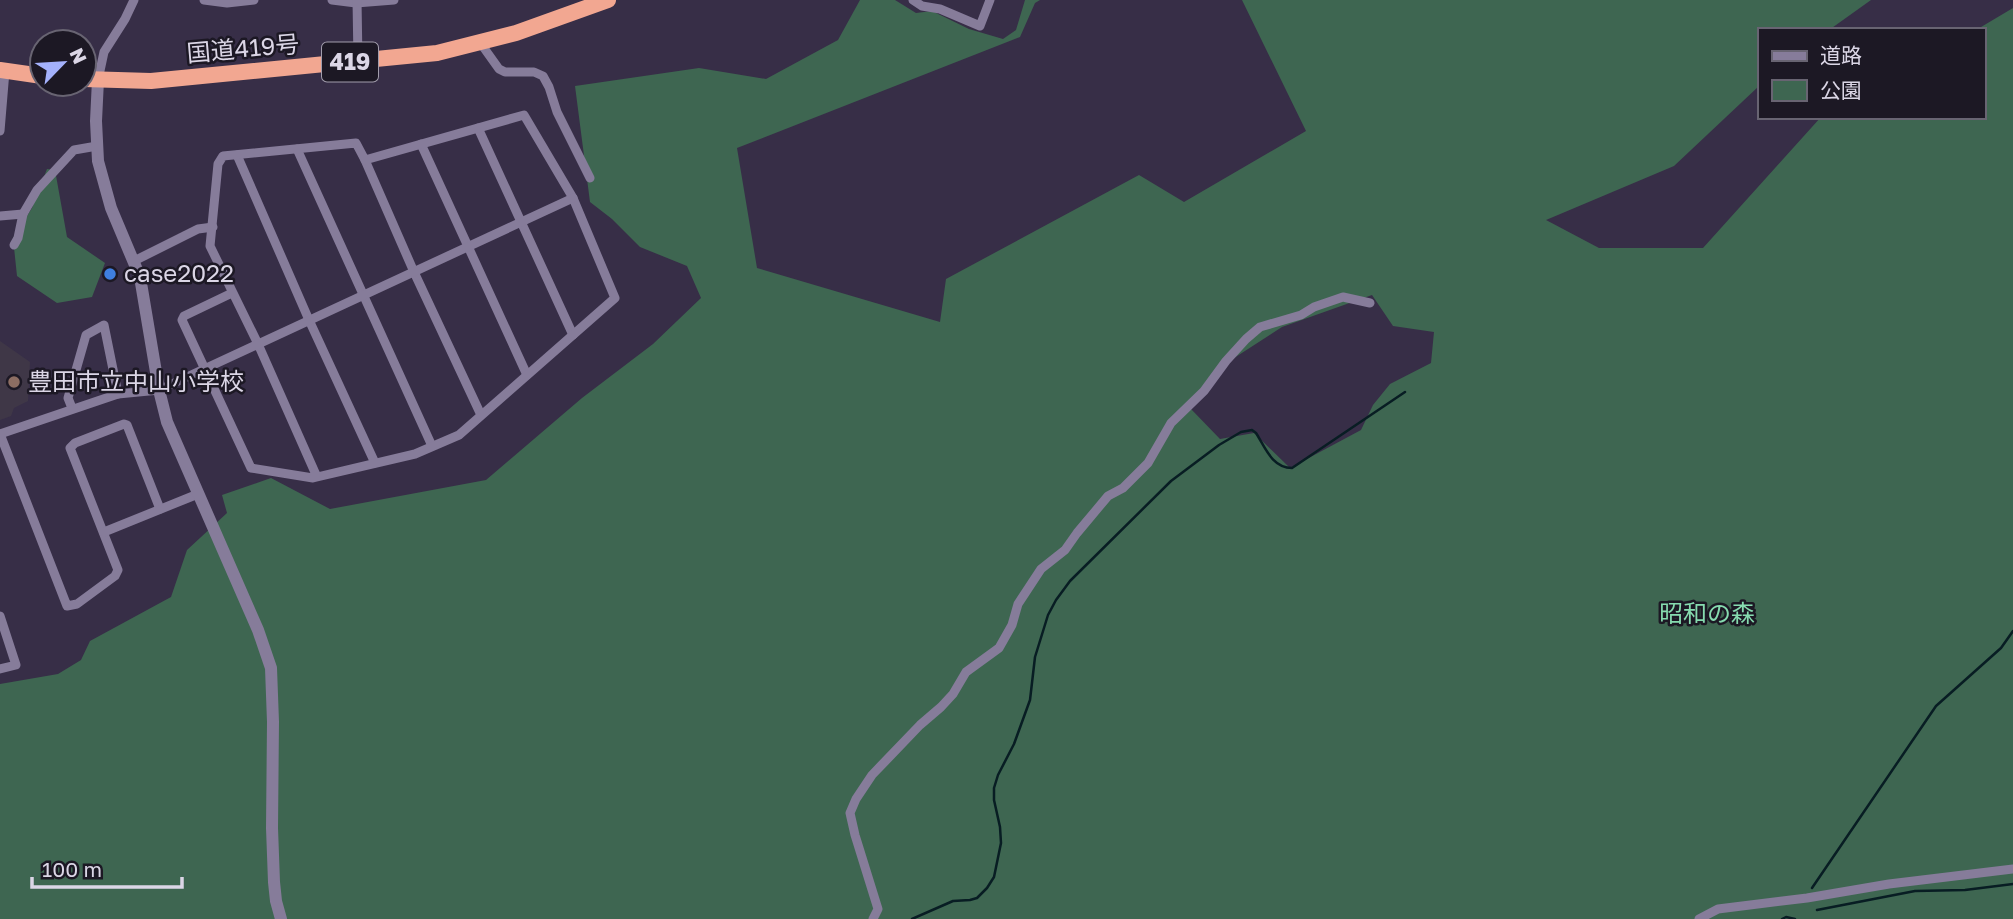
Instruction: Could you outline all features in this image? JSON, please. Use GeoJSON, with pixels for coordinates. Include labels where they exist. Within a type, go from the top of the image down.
{"type":"FeatureCollection","features":[{"type":"Feature","properties":{"kind":"highway","name":"国道419号"},"geometry":{"type":"LineString","coordinates":[[98,79],[151,81],[437,52],[516,33],[608,0]]}},
{"type":"Feature","properties":{"kind":"highway"},"geometry":{"type":"LineString","coordinates":[[3,71],[28,74]]}},
{"type":"Feature","properties":{"kind":"street"},"geometry":{"type":"LineString","coordinates":[[98,64],[134,0]]}},
{"type":"Feature","properties":{"kind":"street"},"geometry":{"type":"LineString","coordinates":[[204,0],[227,3],[254,0]]}},
{"type":"Feature","properties":{"kind":"street"},"geometry":{"type":"LineString","coordinates":[[332,0],[394,0]]}},
{"type":"Feature","properties":{"kind":"street"},"geometry":{"type":"LineString","coordinates":[[913,0],[922,6],[942,5],[980,26],[990,0]]}},
{"type":"Feature","properties":{"kind":"street"},"geometry":{"type":"LineString","coordinates":[[357,1],[358,61]]}},
{"type":"Feature","properties":{"kind":"street"},"geometry":{"type":"LineString","coordinates":[[479,41],[499,69],[505,72],[534,72],[543,76],[557,112],[590,178]]}},
{"type":"Feature","properties":{"kind":"street"},"geometry":{"type":"LineString","coordinates":[[0,131],[3,71]]}},
{"type":"Feature","properties":{"kind":"street"},"geometry":{"type":"LineString","coordinates":[[93,98],[98,161],[111,208],[140,277],[167,422],[258,630],[271,668],[274,722],[274,883],[281,919]]}},
{"type":"Feature","properties":{"kind":"street"},"geometry":{"type":"LineString","coordinates":[[232,293],[184,316],[182,320],[204,370],[251,468],[317,477],[415,454],[459,435],[615,298],[573,198],[524,116],[365,160]]}},
{"type":"Feature","properties":{"kind":"street"},"geometry":{"type":"LineString","coordinates":[[478,128],[573,335]]}},
{"type":"Feature","properties":{"kind":"street"},"geometry":{"type":"LineString","coordinates":[[317,477],[258,344],[210,246],[218,164],[223,156],[356,144],[481,415]]}},
{"type":"Feature","properties":{"kind":"street"},"geometry":{"type":"LineString","coordinates":[[421,144],[527,375]]}},
{"type":"Feature","properties":{"kind":"street"},"geometry":{"type":"LineString","coordinates":[[13,246],[18,239],[23,214],[37,190],[74,150],[97,146]]}},
{"type":"Feature","properties":{"kind":"street"},"geometry":{"type":"LineString","coordinates":[[297,149],[432,446]]}},
{"type":"Feature","properties":{"kind":"street"},"geometry":{"type":"LineString","coordinates":[[237,155],[309,320],[376,463]]}},
{"type":"Feature","properties":{"kind":"street"},"geometry":{"type":"LineString","coordinates":[[160,509],[127,425],[75,443],[71,448],[118,570],[115,576],[77,604],[67,606],[0,434],[118,394],[159,390],[573,198]]}},
{"type":"Feature","properties":{"kind":"street"},"geometry":{"type":"LineString","coordinates":[[0,216],[23,214]]}},
{"type":"Feature","properties":{"kind":"street"},"geometry":{"type":"LineString","coordinates":[[134,261],[198,229],[213,227]]}},
{"type":"Feature","properties":{"kind":"street"},"geometry":{"type":"LineString","coordinates":[[873,919],[878,909],[850,813],[872,775],[920,725],[941,708],[966,672],[999,648],[1012,625],[1018,604],[1041,569],[1065,550],[1108,496],[1123,488],[1148,463],[1171,423],[1204,391],[1246,339],[1260,327],[1301,315],[1314,307],[1343,297],[1370,303]]}},
{"type":"Feature","properties":{"kind":"street"},"geometry":{"type":"LineString","coordinates":[[72,408],[68,398],[86,335],[104,324],[118,394]]}},
{"type":"Feature","properties":{"kind":"street"},"geometry":{"type":"LineString","coordinates":[[104,531],[198,494]]}},
{"type":"Feature","properties":{"kind":"street"},"geometry":{"type":"LineString","coordinates":[[0,616],[16,664],[0,669]]}},
{"type":"Feature","properties":{"kind":"street"},"geometry":{"type":"LineString","coordinates":[[1699,919],[1718,909],[2013,869]]}},
{"type":"Feature","properties":{"kind":"shaded area","name":"豊田市立中山小学校"},"geometry":{"type":"Polygon","coordinates":[[[0,341],[30,362],[28,401],[14,408],[11,416],[0,420],[0,341]]]}},
{"type":"Feature","properties":{"kind":"green space","name":"昭和の森"},"geometry":{"type":"Polygon","coordinates":[[[860,0],[895,0],[916,13],[932,11],[969,29],[1003,39],[1016,30],[1025,0],[1040,0],[1035,3],[1020,37],[737,148],[757,268],[940,322],[946,279],[1139,175],[1184,202],[1306,131],[1242,0],[1871,0],[1832,28],[1758,28],[1758,87],[1674,166],[1546,220],[1599,248],[1703,248],[1819,119],[1985,119],[1985,28],[1979,28],[2013,8],[2013,919],[0,919],[0,684],[58,674],[81,660],[90,641],[171,597],[187,550],[227,513],[222,495],[271,478],[330,509],[486,480],[582,398],[653,344],[701,298],[687,266],[640,247],[590,202],[575,86],[699,68],[766,79],[838,40],[860,0]],[[1372,295],[1282,327],[1231,360],[1191,409],[1220,439],[1254,433],[1290,468],[1361,430],[1373,405],[1390,384],[1431,363],[1434,332],[1393,326],[1372,295]]]}},
{"type":"Feature","properties":{"kind":"green space"},"geometry":{"type":"Polygon","coordinates":[[[47,169],[55,170],[67,237],[105,263],[92,297],[57,303],[17,276],[13,238],[32,208],[47,169]]]}},
{"type":"Feature","properties":{"kind":"waterway"},"geometry":{"type":"LineString","coordinates":[[912,919],[953,901],[977,898],[994,877],[1001,843],[994,788],[1030,700],[1035,657],[1048,615],[1070,581],[1171,481],[1241,432],[1252,430],[1274,461],[1292,468],[1405,392]]}},
{"type":"Feature","properties":{"kind":"waterway"},"geometry":{"type":"LineString","coordinates":[[1812,888],[1936,706],[2001,648],[2013,631]]}},
{"type":"Feature","properties":{"kind":"waterway"},"geometry":{"type":"LineString","coordinates":[[1817,910],[1915,891],[1965,890],[2013,884]]}},
{"type":"Feature","properties":{"kind":"waterway"},"geometry":{"type":"LineString","coordinates":[[1782,919],[1795,919]]}},
{"type":"Feature","properties":{"kind":"place","name":"case2022"},"geometry":{"type":"Point","coordinates":[110,274]}},
{"type":"Feature","properties":{"kind":"place","name":"豊田市立中山小学校"},"geometry":{"type":"Point","coordinates":[14,382]}}]}
